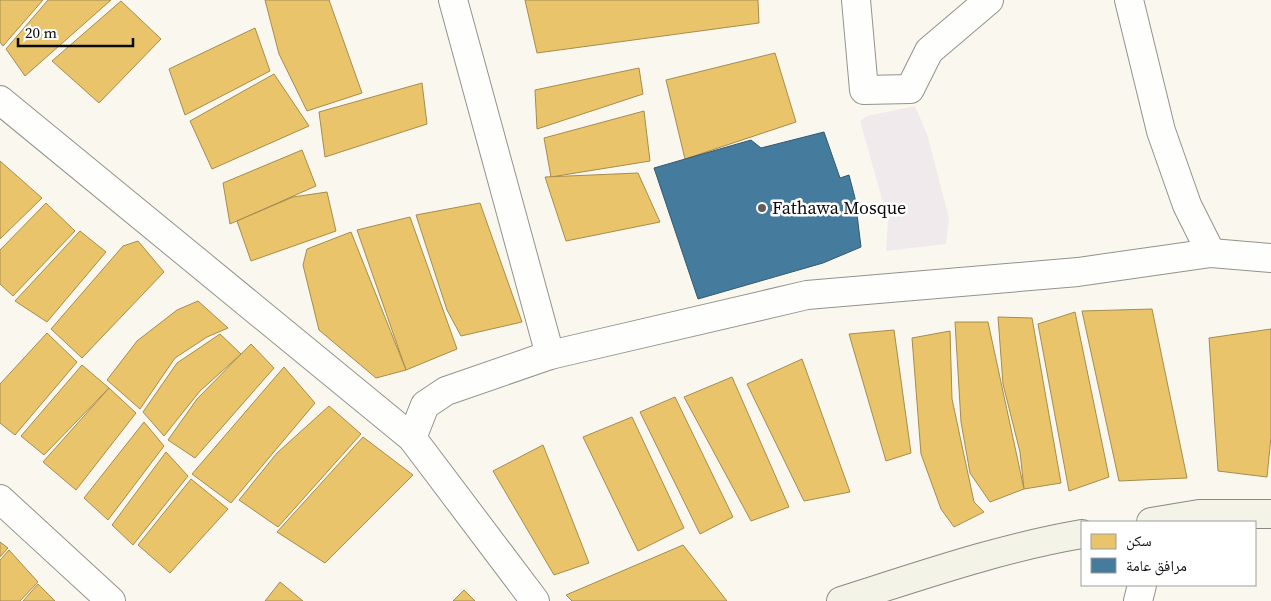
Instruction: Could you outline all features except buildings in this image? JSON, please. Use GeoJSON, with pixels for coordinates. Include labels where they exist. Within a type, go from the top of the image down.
{"type":"FeatureCollection","features":[{"type":"Feature","properties":{"kind":"street"},"geometry":{"type":"LineString","coordinates":[[453,0],[550,355]]}},
{"type":"Feature","properties":{"kind":"street"},"geometry":{"type":"LineString","coordinates":[[856,0],[864,90],[910,89],[929,51],[989,0]]}},
{"type":"Feature","properties":{"kind":"street"},"geometry":{"type":"LineString","coordinates":[[1130,0],[1161,131],[1187,205],[1211,253]]}},
{"type":"Feature","properties":{"kind":"street"},"geometry":{"type":"LineString","coordinates":[[0,100],[412,438],[535,601]]}},
{"type":"Feature","properties":{"kind":"street"},"geometry":{"type":"LineString","coordinates":[[412,438],[425,406],[446,391],[550,355],[808,295],[1078,272],[1211,253],[1271,258]]}},
{"type":"Feature","properties":{"kind":"street"},"geometry":{"type":"LineString","coordinates":[[0,499],[111,601]]}},
{"type":"Feature","properties":{"kind":"street"},"geometry":{"type":"LineString","coordinates":[[1161,521],[1199,514],[1271,514]]}},
{"type":"Feature","properties":{"kind":"street"},"geometry":{"type":"LineString","coordinates":[[840,601],[953,565],[1057,538],[1081,534]]}},
{"type":"Feature","properties":{"kind":"street"},"geometry":{"type":"LineString","coordinates":[[1138,601],[1142,586]]}},
{"type":"Feature","properties":{"kind":"shaded area"},"geometry":{"type":"Polygon","coordinates":[[[915,106],[927,134],[949,218],[946,244],[886,251],[888,220],[860,121],[867,116],[915,106]]]}},
{"type":"Feature","properties":{"kind":"place","name":"Fathawa Mosque"},"geometry":{"type":"Point","coordinates":[762,208]}}]}
